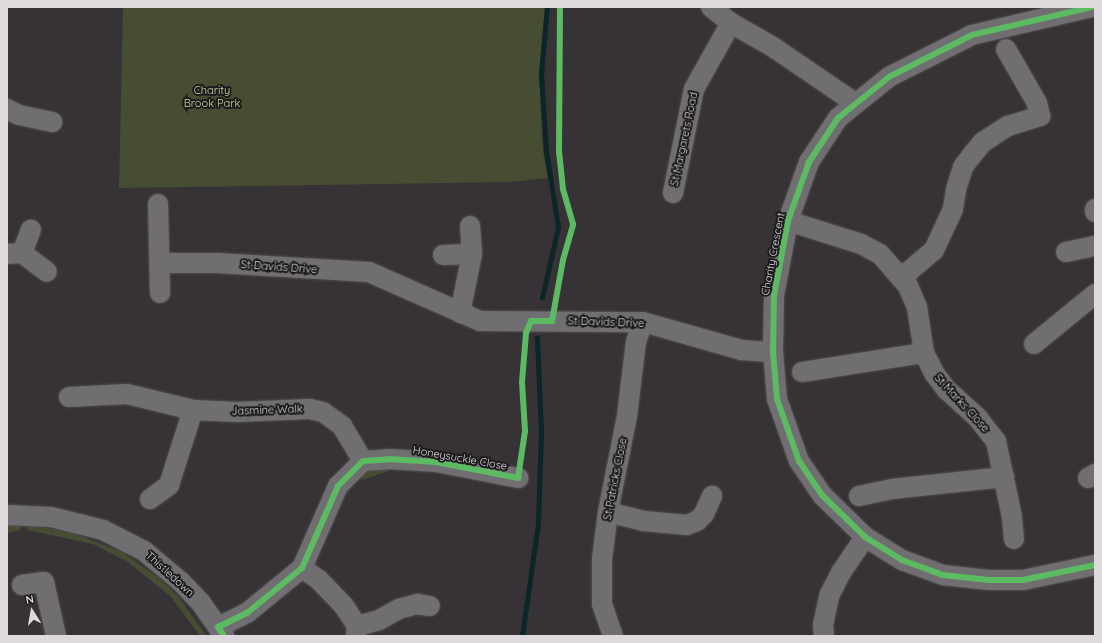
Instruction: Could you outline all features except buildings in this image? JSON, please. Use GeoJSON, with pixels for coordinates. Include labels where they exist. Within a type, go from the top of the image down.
{"type":"FeatureCollection","features":[{"type":"Feature","properties":{"kind":"street"},"geometry":{"type":"LineString","coordinates":[[711,7],[731,23],[773,47],[855,103]]}},
{"type":"Feature","properties":{"kind":"street","name":"Charity Crescent"},"geometry":{"type":"LineString","coordinates":[[1092,7],[1049,11],[972,35],[889,77],[838,118],[809,162],[788,221],[774,296],[772,352],[777,399],[799,461],[822,495],[865,538],[902,560],[943,575],[982,579],[1023,580],[1095,565]]}},
{"type":"Feature","properties":{"kind":"street","name":"St Margarets Road"},"geometry":{"type":"LineString","coordinates":[[673,193],[694,89],[731,23]]}},
{"type":"Feature","properties":{"kind":"street"},"geometry":{"type":"LineString","coordinates":[[901,278],[934,250],[953,209],[956,189],[963,167],[972,154],[983,142],[1008,126],[1040,116],[1037,103],[1006,49]]}},
{"type":"Feature","properties":{"kind":"street"},"geometry":{"type":"LineString","coordinates":[[7,109],[19,115],[52,122]]}},
{"type":"Feature","properties":{"kind":"street"},"geometry":{"type":"LineString","coordinates":[[158,204],[161,263],[160,293]]}},
{"type":"Feature","properties":{"kind":"street","name":"St Marks Close"},"geometry":{"type":"LineString","coordinates":[[788,221],[861,244],[880,254],[908,286],[918,307],[924,353],[947,390],[977,417],[996,441],[1004,477],[1014,539]]}},
{"type":"Feature","properties":{"kind":"street"},"geometry":{"type":"LineString","coordinates":[[460,314],[472,254],[470,226]]}},
{"type":"Feature","properties":{"kind":"street"},"geometry":{"type":"LineString","coordinates":[[31,230],[14,254],[47,272]]}},
{"type":"Feature","properties":{"kind":"street"},"geometry":{"type":"LineString","coordinates":[[1066,252],[1095,246]]}},
{"type":"Feature","properties":{"kind":"street"},"geometry":{"type":"LineString","coordinates":[[443,255],[472,254]]}},
{"type":"Feature","properties":{"kind":"street","name":"St Davids Drive"},"geometry":{"type":"LineString","coordinates":[[161,263],[217,263],[369,272],[460,314],[480,321],[643,322],[741,350],[772,352]]}},
{"type":"Feature","properties":{"kind":"street"},"geometry":{"type":"LineString","coordinates":[[1034,344],[1095,294]]}},
{"type":"Feature","properties":{"kind":"street","name":"St Patricks Close"},"geometry":{"type":"LineString","coordinates":[[613,636],[602,604],[602,559],[608,512],[627,416],[636,342],[643,322]]}},
{"type":"Feature","properties":{"kind":"street"},"geometry":{"type":"LineString","coordinates":[[802,372],[924,353]]}},
{"type":"Feature","properties":{"kind":"street","name":"Jasmine Walk"},"geometry":{"type":"LineString","coordinates":[[69,397],[128,394],[193,410],[237,412],[310,409],[322,412],[342,426],[363,461]]}},
{"type":"Feature","properties":{"kind":"street"},"geometry":{"type":"LineString","coordinates":[[150,499],[169,485],[193,410]]}},
{"type":"Feature","properties":{"kind":"street","name":"Honeysuckle Close"},"geometry":{"type":"LineString","coordinates":[[363,461],[389,459],[436,462],[518,478]]}},
{"type":"Feature","properties":{"kind":"street"},"geometry":{"type":"LineString","coordinates":[[221,631],[247,613],[302,568],[338,486],[363,461]]}},
{"type":"Feature","properties":{"kind":"street"},"geometry":{"type":"LineString","coordinates":[[859,496],[892,489],[1004,477]]}},
{"type":"Feature","properties":{"kind":"street"},"geometry":{"type":"LineString","coordinates":[[608,512],[644,521],[687,525],[697,521],[704,514],[712,496]]}},
{"type":"Feature","properties":{"kind":"street","name":"Thistledown"},"geometry":{"type":"LineString","coordinates":[[7,515],[51,517],[103,530],[138,548],[180,581],[221,631]]}},
{"type":"Feature","properties":{"kind":"street"},"geometry":{"type":"LineString","coordinates":[[824,636],[823,624],[829,596],[842,571],[865,538]]}},
{"type":"Feature","properties":{"kind":"street"},"geometry":{"type":"LineString","coordinates":[[302,568],[318,579],[344,606],[356,631],[399,609],[417,604],[430,606]]}},
{"type":"Feature","properties":{"kind":"street"},"geometry":{"type":"LineString","coordinates":[[22,585],[44,582],[56,636]]}},
{"type":"Feature","properties":{"kind":"green space","name":"Charity Brook Park"},"geometry":{"type":"Polygon","coordinates":[[[123,7],[545,7],[539,74],[543,151],[548,178],[511,182],[119,188],[123,7]]]}},
{"type":"Feature","properties":{"kind":"green space"},"geometry":{"type":"Polygon","coordinates":[[[393,469],[363,480],[361,474],[369,470],[393,469]]]}},
{"type":"Feature","properties":{"kind":"green space"},"geometry":{"type":"Polygon","coordinates":[[[7,525],[22,525],[20,530],[7,533],[7,525]]]}},
{"type":"Feature","properties":{"kind":"green space"},"geometry":{"type":"Polygon","coordinates":[[[27,525],[71,532],[122,552],[159,578],[177,595],[207,636],[200,636],[171,597],[128,562],[93,544],[27,530],[27,525]]]}},
{"type":"Feature","properties":{"kind":"waterway"},"geometry":{"type":"LineString","coordinates":[[542,298],[558,227],[546,151],[541,74],[547,7]]}},
{"type":"Feature","properties":{"kind":"waterway"},"geometry":{"type":"LineString","coordinates":[[522,636],[538,523],[541,431],[537,338]]}},
{"type":"Feature","properties":{"kind":"cycle path"},"geometry":{"type":"LineString","coordinates":[[224,636],[218,627],[247,613],[302,568],[338,486],[363,461],[389,459],[436,462],[518,478],[525,431],[522,382],[526,333],[531,321],[552,321],[563,260],[573,224],[563,189],[559,152],[560,7]]}},
{"type":"Feature","properties":{"kind":"cycle path"},"geometry":{"type":"LineString","coordinates":[[1092,7],[972,35],[889,77],[838,118],[809,162],[788,221],[774,296],[773,352],[777,399],[799,461],[822,495],[865,537],[902,560],[943,575],[989,580],[1023,580],[1095,565]]}}]}
